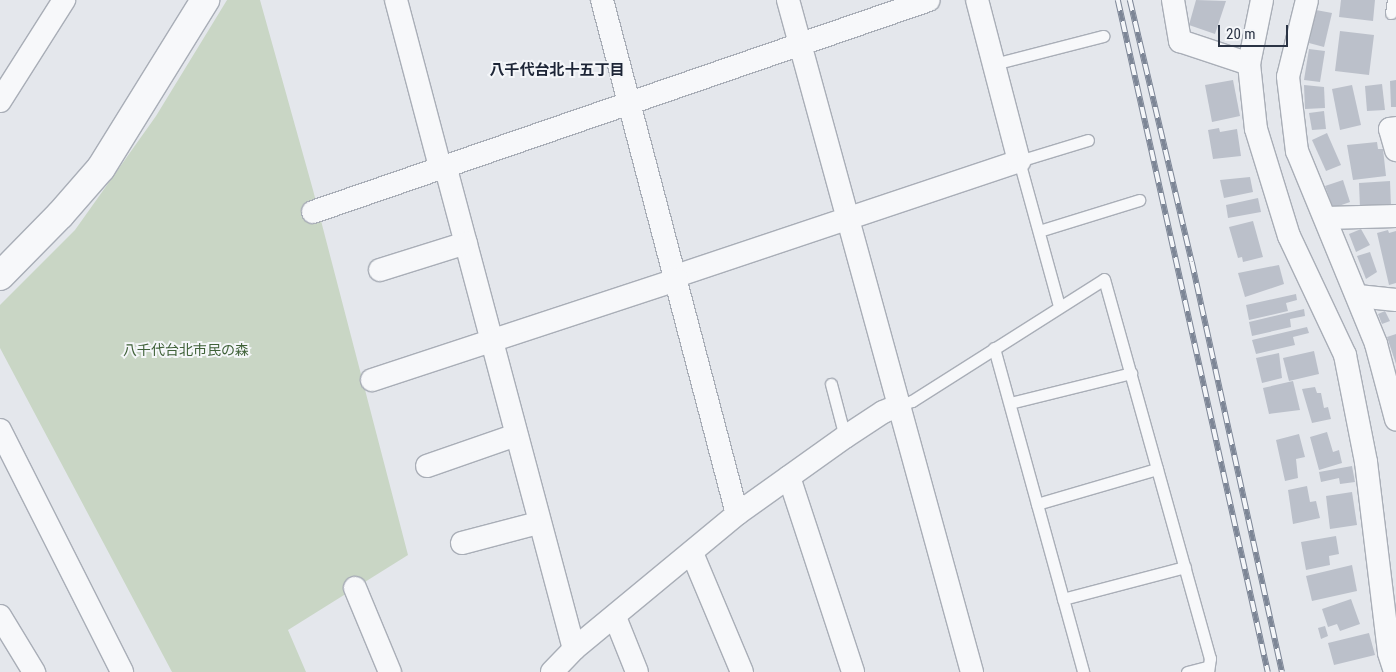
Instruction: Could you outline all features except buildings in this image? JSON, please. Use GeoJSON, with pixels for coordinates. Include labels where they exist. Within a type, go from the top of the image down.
{"type":"FeatureCollection","features":[{"type":"Feature","properties":{"kind":"street"},"geometry":{"type":"LineString","coordinates":[[0,101],[64,0]]}},
{"type":"Feature","properties":{"kind":"street"},"geometry":{"type":"LineString","coordinates":[[0,276],[60,215],[101,168],[206,0]]}},
{"type":"Feature","properties":{"kind":"street"},"geometry":{"type":"LineString","coordinates":[[396,0],[442,166],[466,243],[538,523],[574,649]]}},
{"type":"Feature","properties":{"kind":"street"},"geometry":{"type":"LineString","coordinates":[[602,0],[737,514]]}},
{"type":"Feature","properties":{"kind":"street"},"geometry":{"type":"LineString","coordinates":[[788,0],[972,672]]}},
{"type":"Feature","properties":{"kind":"street"},"geometry":{"type":"LineString","coordinates":[[313,212],[442,166],[929,0]]}},
{"type":"Feature","properties":{"kind":"street"},"geometry":{"type":"LineString","coordinates":[[372,380],[676,278],[848,217],[1019,161],[977,0]]}},
{"type":"Feature","properties":{"kind":"street"},"geometry":{"type":"LineString","coordinates":[[1173,0],[1180,41],[1248,64]]}},
{"type":"Feature","properties":{"kind":"street"},"geometry":{"type":"LineString","coordinates":[[1262,0],[1248,64],[1256,129],[1289,236],[1345,356],[1366,462],[1389,653],[1395,672]]}},
{"type":"Feature","properties":{"kind":"street"},"geometry":{"type":"LineString","coordinates":[[1307,0],[1288,77],[1297,151],[1327,218],[1376,344],[1396,419]]}},
{"type":"Feature","properties":{"kind":"street"},"geometry":{"type":"LineString","coordinates":[[1396,128],[1390,129],[1396,150]]}},
{"type":"Feature","properties":{"kind":"street"},"geometry":{"type":"LineString","coordinates":[[1327,218],[1396,216]]}},
{"type":"Feature","properties":{"kind":"street"},"geometry":{"type":"LineString","coordinates":[[380,270],[466,243]]}},
{"type":"Feature","properties":{"kind":"street"},"geometry":{"type":"LineString","coordinates":[[1358,296],[1396,300]]}},
{"type":"Feature","properties":{"kind":"street"},"geometry":{"type":"LineString","coordinates":[[552,672],[574,649],[616,617],[737,514],[845,437],[883,412],[898,406]]}},
{"type":"Feature","properties":{"kind":"street"},"geometry":{"type":"LineString","coordinates":[[0,430],[122,672]]}},
{"type":"Feature","properties":{"kind":"street"},"geometry":{"type":"LineString","coordinates":[[427,466],[516,435]]}},
{"type":"Feature","properties":{"kind":"street"},"geometry":{"type":"LineString","coordinates":[[789,477],[854,672]]}},
{"type":"Feature","properties":{"kind":"street"},"geometry":{"type":"LineString","coordinates":[[462,543],[538,523]]}},
{"type":"Feature","properties":{"kind":"street"},"geometry":{"type":"LineString","coordinates":[[692,553],[742,672]]}},
{"type":"Feature","properties":{"kind":"street"},"geometry":{"type":"LineString","coordinates":[[355,588],[390,672]]}},
{"type":"Feature","properties":{"kind":"street"},"geometry":{"type":"LineString","coordinates":[[0,616],[34,672]]}},
{"type":"Feature","properties":{"kind":"street"},"geometry":{"type":"LineString","coordinates":[[616,617],[637,672]]}},
{"type":"Feature","properties":{"kind":"lane"},"geometry":{"type":"LineString","coordinates":[[1391,13],[1393,0]]}},
{"type":"Feature","properties":{"kind":"lane"},"geometry":{"type":"LineString","coordinates":[[994,64],[1103,36]]}},
{"type":"Feature","properties":{"kind":"lane"},"geometry":{"type":"LineString","coordinates":[[1059,306],[1040,231],[1019,161],[1088,140]]}},
{"type":"Feature","properties":{"kind":"lane"},"geometry":{"type":"LineString","coordinates":[[1040,231],[1139,200]]}},
{"type":"Feature","properties":{"kind":"lane"},"geometry":{"type":"LineString","coordinates":[[898,406],[912,401],[1104,279],[1210,658],[1207,669],[1187,672]]}},
{"type":"Feature","properties":{"kind":"lane"},"geometry":{"type":"LineString","coordinates":[[994,348],[1083,672]]}},
{"type":"Feature","properties":{"kind":"lane"},"geometry":{"type":"LineString","coordinates":[[1010,403],[1131,373]]}},
{"type":"Feature","properties":{"kind":"lane"},"geometry":{"type":"LineString","coordinates":[[831,384],[845,437]]}},
{"type":"Feature","properties":{"kind":"lane"},"geometry":{"type":"LineString","coordinates":[[1037,504],[1157,469]]}},
{"type":"Feature","properties":{"kind":"lane"},"geometry":{"type":"LineString","coordinates":[[1063,599],[1185,567]]}},
{"type":"Feature","properties":{"kind":"green space","name":"八千代台北市民の森"},"geometry":{"type":"Polygon","coordinates":[[[227,0],[260,0],[313,190],[408,555],[288,630],[306,672],[172,672],[0,348],[0,305],[75,230],[156,116],[227,0]]]}},
{"type":"Feature","properties":{"kind":"railway"},"geometry":{"type":"LineString","coordinates":[[1118,0],[1268,672]]}},
{"type":"Feature","properties":{"kind":"railway"},"geometry":{"type":"LineString","coordinates":[[1130,0],[1192,262],[1282,672]]}},
{"type":"Feature","properties":{"kind":"district","name":"八千代台北十五丁目"},"geometry":{"type":"Point","coordinates":[557,71]}}]}
